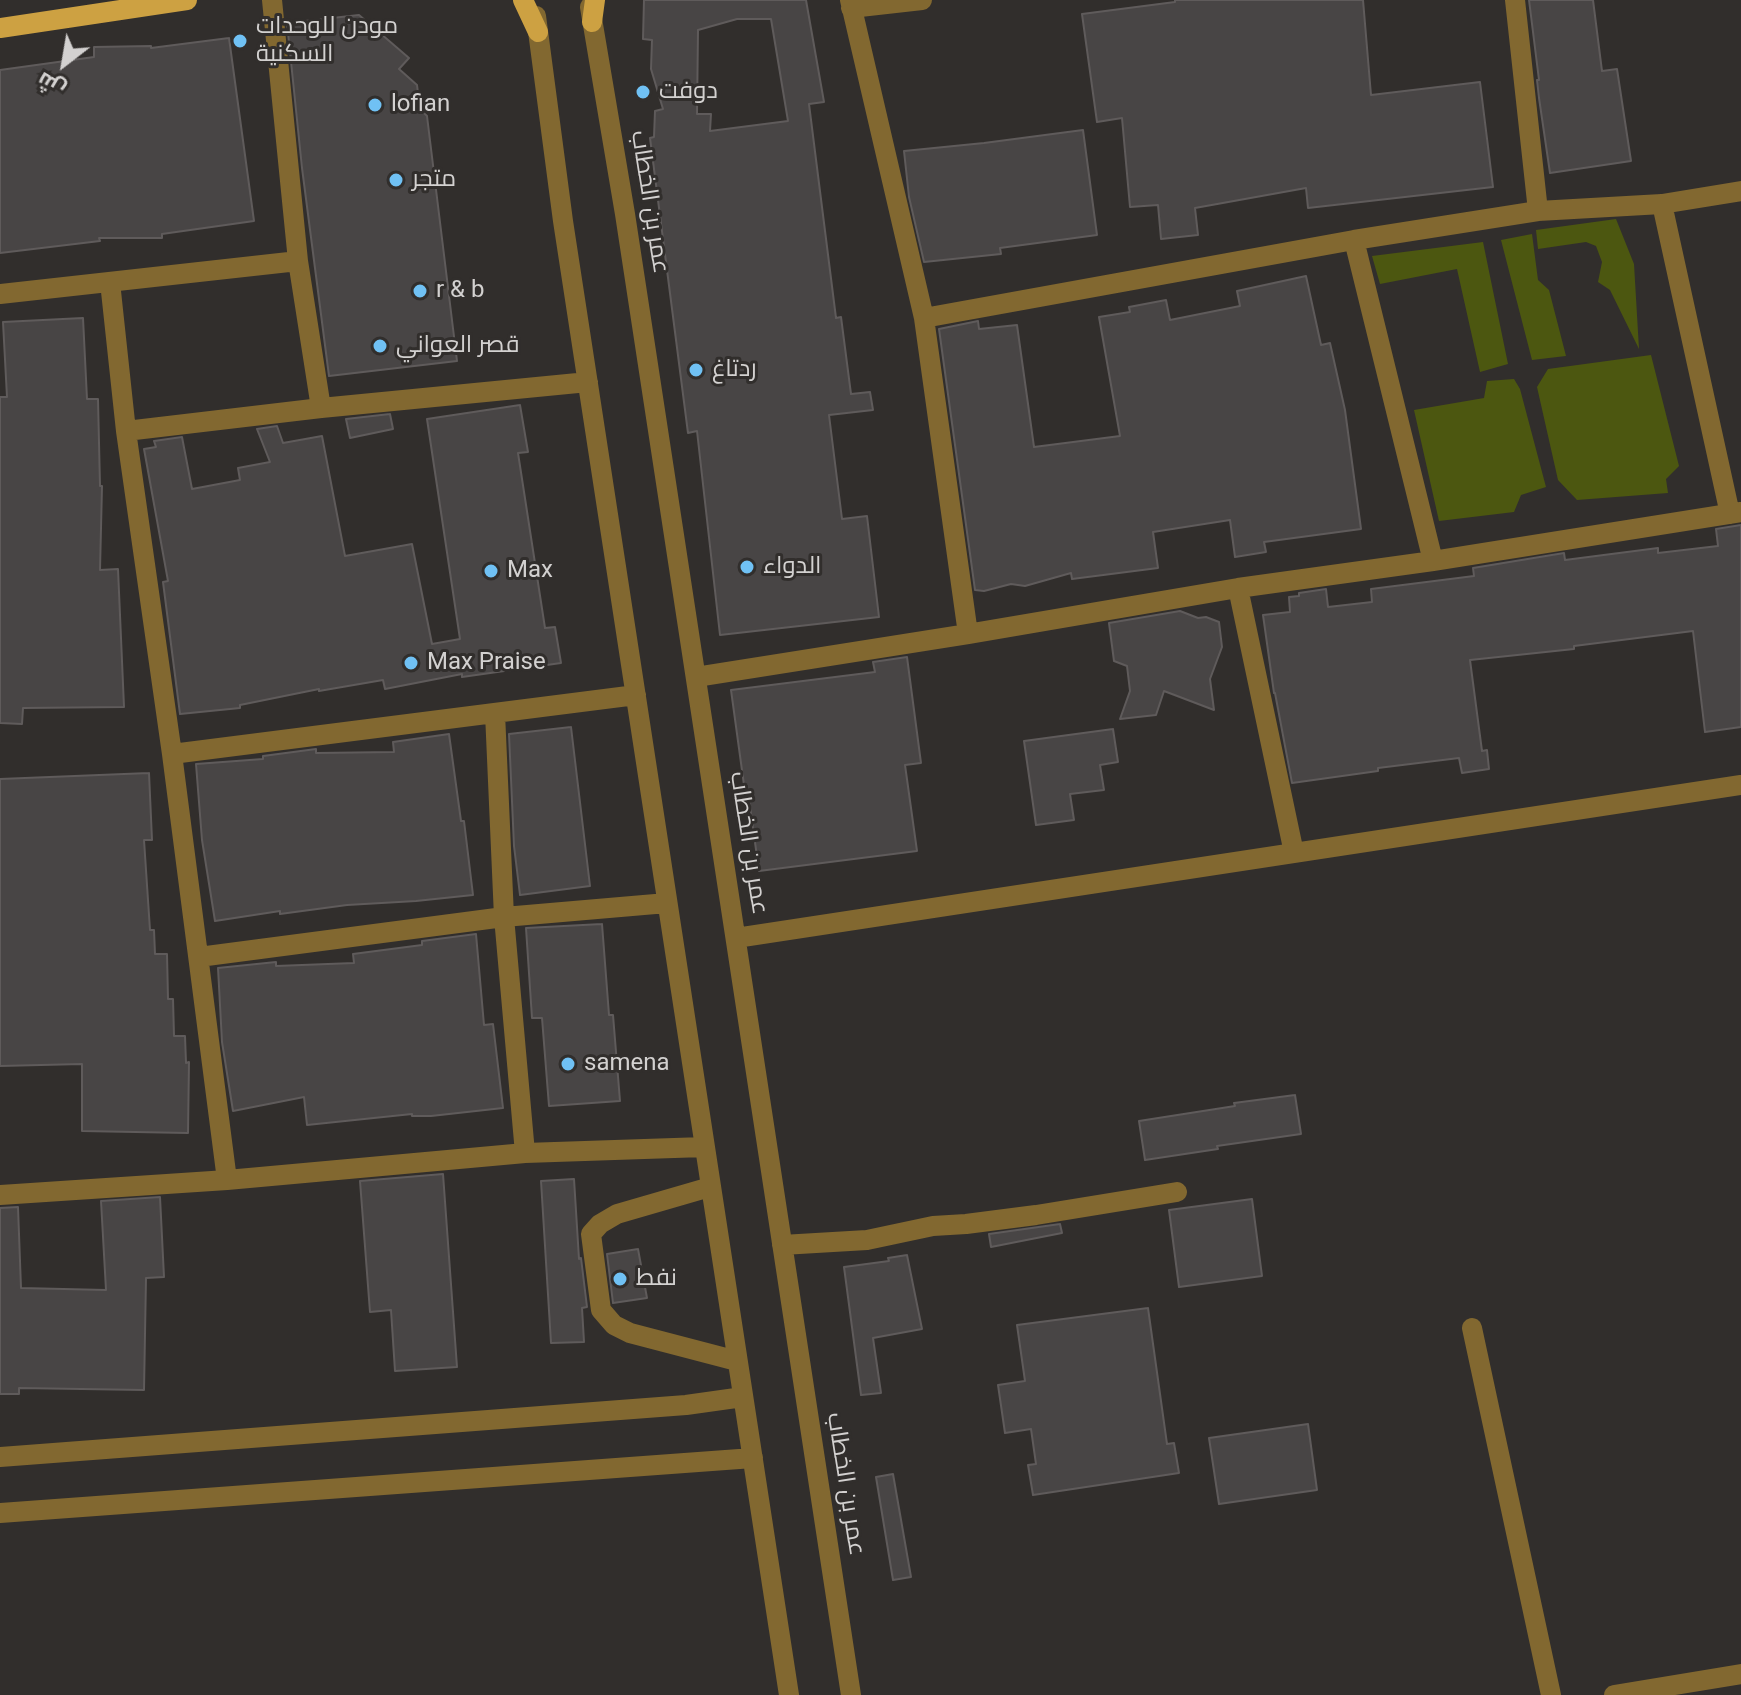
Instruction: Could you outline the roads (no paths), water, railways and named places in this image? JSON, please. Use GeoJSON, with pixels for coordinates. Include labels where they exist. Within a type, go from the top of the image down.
{"type":"FeatureCollection","features":[{"type":"Feature","properties":{"kind":"main road"},"geometry":{"type":"LineString","coordinates":[[0,28],[187,0]]}},
{"type":"Feature","properties":{"kind":"main road"},"geometry":{"type":"LineString","coordinates":[[523,0],[538,32]]}},
{"type":"Feature","properties":{"kind":"main road"},"geometry":{"type":"LineString","coordinates":[[592,22],[595,0]]}},
{"type":"Feature","properties":{"kind":"street"},"geometry":{"type":"LineString","coordinates":[[272,0],[298,261],[321,408]]}},
{"type":"Feature","properties":{"kind":"street"},"geometry":{"type":"LineString","coordinates":[[533,0],[563,221],[789,1695]]}},
{"type":"Feature","properties":{"kind":"street","name":"عمر بن الخطاب"},"geometry":{"type":"LineString","coordinates":[[588,0],[625,214],[851,1695]]}},
{"type":"Feature","properties":{"kind":"street"},"geometry":{"type":"LineString","coordinates":[[922,0],[851,4],[924,318],[968,634]]}},
{"type":"Feature","properties":{"kind":"street"},"geometry":{"type":"LineString","coordinates":[[1515,0],[1538,211]]}},
{"type":"Feature","properties":{"kind":"street"},"geometry":{"type":"LineString","coordinates":[[924,318],[1354,240],[1538,211],[1662,204],[1741,191]]}},
{"type":"Feature","properties":{"kind":"street"},"geometry":{"type":"LineString","coordinates":[[696,677],[1238,588],[1736,513],[1662,204]]}},
{"type":"Feature","properties":{"kind":"street"},"geometry":{"type":"LineString","coordinates":[[1354,240],[1433,561]]}},
{"type":"Feature","properties":{"kind":"street"},"geometry":{"type":"LineString","coordinates":[[0,294],[298,261]]}},
{"type":"Feature","properties":{"kind":"street"},"geometry":{"type":"LineString","coordinates":[[110,282],[126,431],[172,754],[227,1180]]}},
{"type":"Feature","properties":{"kind":"street"},"geometry":{"type":"LineString","coordinates":[[126,431],[588,382]]}},
{"type":"Feature","properties":{"kind":"street"},"geometry":{"type":"LineString","coordinates":[[1238,588],[1294,853]]}},
{"type":"Feature","properties":{"kind":"street"},"geometry":{"type":"LineString","coordinates":[[172,754],[636,695]]}},
{"type":"Feature","properties":{"kind":"street"},"geometry":{"type":"LineString","coordinates":[[495,713],[504,917],[525,1153]]}},
{"type":"Feature","properties":{"kind":"street"},"geometry":{"type":"LineString","coordinates":[[736,938],[1741,785]]}},
{"type":"Feature","properties":{"kind":"street"},"geometry":{"type":"LineString","coordinates":[[199,957],[504,917],[667,903]]}},
{"type":"Feature","properties":{"kind":"street"},"geometry":{"type":"LineString","coordinates":[[0,1195],[227,1180],[525,1153],[704,1147]]}},
{"type":"Feature","properties":{"kind":"street"},"geometry":{"type":"LineString","coordinates":[[710,1187],[617,1214],[600,1224],[591,1234],[601,1310],[614,1325],[630,1333],[737,1361]]}},
{"type":"Feature","properties":{"kind":"street"},"geometry":{"type":"LineString","coordinates":[[782,1245],[867,1240],[933,1226],[1036,1215],[1177,1192]]}},
{"type":"Feature","properties":{"kind":"street"},"geometry":{"type":"LineString","coordinates":[[1472,1328],[1551,1695]]}},
{"type":"Feature","properties":{"kind":"street"},"geometry":{"type":"LineString","coordinates":[[0,1457],[686,1405],[743,1397]]}},
{"type":"Feature","properties":{"kind":"street"},"geometry":{"type":"LineString","coordinates":[[0,1513],[753,1458]]}},
{"type":"Feature","properties":{"kind":"street"},"geometry":{"type":"LineString","coordinates":[[1614,1695],[1741,1674]]}},
{"type":"Feature","properties":{"kind":"place","name":"مودن للوحدات السكنية"},"geometry":{"type":"Point","coordinates":[240,41]}},
{"type":"Feature","properties":{"kind":"place","name":"دوفت"},"geometry":{"type":"Point","coordinates":[643,92]}},
{"type":"Feature","properties":{"kind":"place","name":"lofian"},"geometry":{"type":"Point","coordinates":[375,105]}},
{"type":"Feature","properties":{"kind":"place","name":"متجر"},"geometry":{"type":"Point","coordinates":[396,180]}},
{"type":"Feature","properties":{"kind":"place","name":"r & b"},"geometry":{"type":"Point","coordinates":[420,291]}},
{"type":"Feature","properties":{"kind":"place","name":"قصر العواني"},"geometry":{"type":"Point","coordinates":[380,346]}},
{"type":"Feature","properties":{"kind":"place","name":"ردتاغ"},"geometry":{"type":"Point","coordinates":[696,370]}},
{"type":"Feature","properties":{"kind":"place","name":"الدواء"},"geometry":{"type":"Point","coordinates":[747,567]}},
{"type":"Feature","properties":{"kind":"place","name":"Max"},"geometry":{"type":"Point","coordinates":[491,571]}},
{"type":"Feature","properties":{"kind":"place","name":"Max Praise"},"geometry":{"type":"Point","coordinates":[411,663]}},
{"type":"Feature","properties":{"kind":"place","name":"samena"},"geometry":{"type":"Point","coordinates":[568,1064]}},
{"type":"Feature","properties":{"kind":"place","name":"نفط"},"geometry":{"type":"Point","coordinates":[620,1279]}}]}
